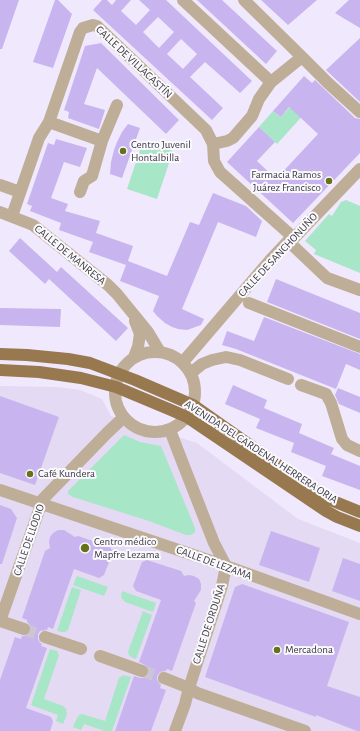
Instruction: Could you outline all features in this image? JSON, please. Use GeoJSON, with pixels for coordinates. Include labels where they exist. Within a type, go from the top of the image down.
{"type":"FeatureCollection","features":[{"type":"Feature","properties":{"kind":"main road","name":"AVENIDA DEL CARDENAL HERRERA ORIA"},"geometry":{"type":"LineString","coordinates":[[0,354],[27,354],[68,359],[90,364],[120,373],[193,405],[312,489],[328,499],[360,512]]}},
{"type":"Feature","properties":{"kind":"main road","name":"AVENIDA DEL CARDENAL HERRERA ORIA"},"geometry":{"type":"LineString","coordinates":[[0,370],[23,370],[81,378],[116,387],[187,417],[326,511],[360,526]]}},
{"type":"Feature","properties":{"kind":"street"},"geometry":{"type":"LineString","coordinates":[[183,0],[271,82]]}},
{"type":"Feature","properties":{"kind":"street"},"geometry":{"type":"LineString","coordinates":[[244,0],[302,56],[310,66],[360,112]]}},
{"type":"Feature","properties":{"kind":"street","name":"CALLE DE VILLACASTÍN"},"geometry":{"type":"LineString","coordinates":[[12,216],[39,138],[49,122],[80,32],[83,28],[93,24],[97,26],[206,130],[213,144],[214,161],[220,172],[291,240],[327,278],[360,290]]}},
{"type":"Feature","properties":{"kind":"street"},"geometry":{"type":"LineString","coordinates":[[213,144],[234,138],[252,116],[259,99],[271,82],[302,56]]}},
{"type":"Feature","properties":{"kind":"street"},"geometry":{"type":"LineString","coordinates":[[80,192],[84,182],[92,176],[102,141],[117,106]]}},
{"type":"Feature","properties":{"kind":"street"},"geometry":{"type":"LineString","coordinates":[[49,122],[102,141]]}},
{"type":"Feature","properties":{"kind":"street","name":"CALLE DE SANCHONUÑO"},"geometry":{"type":"LineString","coordinates":[[183,362],[272,258],[360,169]]}},
{"type":"Feature","properties":{"kind":"street"},"geometry":{"type":"LineString","coordinates":[[0,185],[20,192]]}},
{"type":"Feature","properties":{"kind":"street","name":"CALLE DE MANRESA"},"geometry":{"type":"LineString","coordinates":[[0,212],[33,224],[97,276],[117,294],[131,312]]}},
{"type":"Feature","properties":{"kind":"street"},"geometry":{"type":"LineString","coordinates":[[249,302],[360,347]]}},
{"type":"Feature","properties":{"kind":"street"},"geometry":{"type":"LineString","coordinates":[[131,312],[148,332],[160,352]]}},
{"type":"Feature","properties":{"kind":"street"},"geometry":{"type":"LineString","coordinates":[[131,312],[140,334],[140,340],[134,357]]}},
{"type":"Feature","properties":{"kind":"street"},"geometry":{"type":"LineString","coordinates":[[160,352],[167,353],[183,362],[191,373],[195,397],[187,417],[170,430],[156,433],[138,429],[123,418],[117,406],[114,395],[120,373],[127,362],[134,357],[146,353],[160,352]]}},
{"type":"Feature","properties":{"kind":"street"},"geometry":{"type":"LineString","coordinates":[[191,373],[202,364],[226,357],[240,360],[288,379]]}},
{"type":"Feature","properties":{"kind":"street"},"geometry":{"type":"LineString","coordinates":[[301,385],[326,394],[331,403],[342,439],[347,445],[360,451]]}},
{"type":"Feature","properties":{"kind":"street","name":"CALLE DE LLODIO"},"geometry":{"type":"LineString","coordinates":[[0,621],[43,499],[123,418]]}},
{"type":"Feature","properties":{"kind":"street"},"geometry":{"type":"LineString","coordinates":[[170,430],[214,543],[226,566]]}},
{"type":"Feature","properties":{"kind":"street","name":"CALLE DE LEZAMA"},"geometry":{"type":"LineString","coordinates":[[0,490],[136,535],[360,614]]}},
{"type":"Feature","properties":{"kind":"street","name":"CALLE DE ORDUÑA"},"geometry":{"type":"LineString","coordinates":[[175,731],[222,586],[226,566]]}},
{"type":"Feature","properties":{"kind":"street"},"geometry":{"type":"LineString","coordinates":[[0,621],[24,630]]}},
{"type":"Feature","properties":{"kind":"street"},"geometry":{"type":"LineString","coordinates":[[44,637],[82,649]]}},
{"type":"Feature","properties":{"kind":"street"},"geometry":{"type":"LineString","coordinates":[[100,656],[142,671]]}},
{"type":"Feature","properties":{"kind":"street"},"geometry":{"type":"LineString","coordinates":[[164,678],[197,693],[305,731]]}},
{"type":"Feature","properties":{"kind":"shaded area"},"geometry":{"type":"Polygon","coordinates":[[[0,386],[57,387],[80,390],[102,399],[111,416],[197,443],[298,519],[360,543],[360,731],[0,731],[0,386]]]}},
{"type":"Feature","properties":{"kind":"green space"},"geometry":{"type":"Polygon","coordinates":[[[294,102],[306,112],[277,144],[259,127],[273,111],[281,117],[294,102]]]}},
{"type":"Feature","properties":{"kind":"green space"},"geometry":{"type":"Polygon","coordinates":[[[143,141],[173,151],[157,199],[127,189],[143,141]]]}},
{"type":"Feature","properties":{"kind":"green space"},"geometry":{"type":"Polygon","coordinates":[[[346,200],[360,206],[360,273],[314,254],[316,250],[305,241],[329,214],[332,216],[341,202],[346,200]]]}},
{"type":"Feature","properties":{"kind":"green space"},"geometry":{"type":"Polygon","coordinates":[[[124,435],[140,442],[161,446],[195,528],[195,532],[193,534],[186,535],[68,494],[68,491],[124,435]]]}},
{"type":"Feature","properties":{"kind":"green space"},"geometry":{"type":"Polygon","coordinates":[[[77,576],[108,587],[104,596],[73,585],[77,576]]]}},
{"type":"Feature","properties":{"kind":"green space"},"geometry":{"type":"Polygon","coordinates":[[[72,587],[81,590],[68,630],[65,632],[57,631],[72,587]]]}},
{"type":"Feature","properties":{"kind":"green space"},"geometry":{"type":"Polygon","coordinates":[[[122,591],[156,603],[153,612],[125,602],[121,597],[122,591]]]}},
{"type":"Feature","properties":{"kind":"green space"},"geometry":{"type":"Polygon","coordinates":[[[143,611],[152,615],[136,659],[131,657],[128,652],[143,611]]]}},
{"type":"Feature","properties":{"kind":"green space"},"geometry":{"type":"Polygon","coordinates":[[[50,649],[57,651],[59,655],[44,699],[63,706],[66,709],[67,714],[63,724],[56,721],[58,715],[31,705],[50,649]]]}},
{"type":"Feature","properties":{"kind":"green space"},"geometry":{"type":"Polygon","coordinates":[[[123,675],[131,677],[112,731],[105,731],[84,724],[81,730],[73,727],[79,715],[82,714],[105,721],[119,678],[123,675]]]}},
{"type":"Feature","properties":{"kind":"building"},"geometry":{"type":"Polygon","coordinates":[[[0,0],[19,0],[2,49],[0,49],[0,0]]]}},
{"type":"Feature","properties":{"kind":"building"},"geometry":{"type":"Polygon","coordinates":[[[55,0],[58,0],[72,14],[53,68],[33,62],[55,0]]]}},
{"type":"Feature","properties":{"kind":"building"},"geometry":{"type":"Polygon","coordinates":[[[102,0],[107,0],[112,5],[116,0],[131,0],[121,11],[136,25],[150,10],[139,0],[166,0],[252,81],[240,93],[205,62],[190,77],[223,108],[212,120],[93,10],[102,0]],[[158,17],[143,32],[159,48],[174,32],[158,17]],[[181,39],[167,54],[183,69],[197,54],[181,39]]]}},
{"type":"Feature","properties":{"kind":"building"},"geometry":{"type":"Polygon","coordinates":[[[197,0],[222,0],[277,51],[266,64],[197,0]]]}},
{"type":"Feature","properties":{"kind":"building"},"geometry":{"type":"Polygon","coordinates":[[[261,0],[317,0],[288,25],[261,0]]]}},
{"type":"Feature","properties":{"kind":"building"},"geometry":{"type":"Polygon","coordinates":[[[349,0],[360,0],[360,28],[335,13],[349,0]]]}},
{"type":"Feature","properties":{"kind":"building"},"geometry":{"type":"Polygon","coordinates":[[[360,38],[360,102],[326,70],[360,38]]]}},
{"type":"Feature","properties":{"kind":"building"},"geometry":{"type":"Polygon","coordinates":[[[101,43],[179,120],[166,134],[97,68],[84,104],[105,110],[99,129],[68,118],[69,112],[64,110],[85,46],[101,43]]]}},
{"type":"Feature","properties":{"kind":"building"},"geometry":{"type":"Polygon","coordinates":[[[304,76],[312,83],[315,80],[355,118],[360,119],[360,153],[293,223],[227,162],[259,127],[275,142],[257,161],[276,179],[318,134],[289,107],[281,117],[273,111],[304,76]]]}},
{"type":"Feature","properties":{"kind":"building","name":"Centro Juvenil Hontalbilla"},"geometry":{"type":"Polygon","coordinates":[[[128,124],[140,128],[122,178],[110,174],[111,162],[117,142],[128,124]]]}},
{"type":"Feature","properties":{"kind":"building"},"geometry":{"type":"Polygon","coordinates":[[[56,139],[87,148],[80,167],[64,162],[51,198],[68,204],[65,211],[100,221],[96,233],[133,246],[128,261],[167,276],[190,222],[199,225],[213,193],[246,206],[262,221],[256,237],[218,222],[182,309],[204,319],[201,325],[187,330],[178,329],[165,323],[153,311],[159,296],[120,281],[126,265],[89,252],[93,242],[59,230],[61,223],[30,211],[32,206],[27,204],[48,143],[54,145],[56,139]]]}},
{"type":"Feature","properties":{"kind":"building"},"geometry":{"type":"Polygon","coordinates":[[[20,238],[57,272],[61,267],[128,328],[116,341],[49,279],[45,284],[9,251],[20,238]]]}},
{"type":"Feature","properties":{"kind":"building"},"geometry":{"type":"Polygon","coordinates":[[[276,279],[360,313],[360,339],[267,302],[276,279]]]}},
{"type":"Feature","properties":{"kind":"building"},"geometry":{"type":"Polygon","coordinates":[[[0,308],[61,309],[60,327],[0,325],[0,308]]]}},
{"type":"Feature","properties":{"kind":"building"},"geometry":{"type":"Polygon","coordinates":[[[264,317],[360,354],[360,370],[346,364],[336,389],[236,349],[222,345],[227,331],[254,341],[264,317]]]}},
{"type":"Feature","properties":{"kind":"building"},"geometry":{"type":"Polygon","coordinates":[[[233,385],[267,400],[264,408],[302,424],[299,433],[334,448],[331,454],[360,466],[360,490],[322,476],[326,466],[291,452],[294,443],[256,428],[260,419],[225,404],[233,385]]]}},
{"type":"Feature","properties":{"kind":"building"},"geometry":{"type":"Polygon","coordinates":[[[338,388],[360,397],[360,413],[339,404],[335,395],[338,388]]]}},
{"type":"Feature","properties":{"kind":"building"},"geometry":{"type":"Polygon","coordinates":[[[0,396],[59,417],[35,485],[0,473],[0,396]]]}},
{"type":"Feature","properties":{"kind":"building"},"geometry":{"type":"Polygon","coordinates":[[[0,505],[11,509],[17,518],[2,564],[0,564],[0,505]]]}},
{"type":"Feature","properties":{"kind":"building"},"geometry":{"type":"Polygon","coordinates":[[[58,530],[64,530],[75,537],[78,536],[110,547],[113,552],[104,575],[99,578],[74,569],[53,629],[48,627],[47,630],[40,631],[38,634],[39,642],[42,644],[41,646],[47,648],[26,708],[51,717],[53,722],[50,731],[0,731],[0,680],[15,637],[21,639],[22,636],[26,636],[31,632],[31,627],[27,620],[22,618],[45,551],[50,548],[50,537],[58,530]]]}},
{"type":"Feature","properties":{"kind":"building"},"geometry":{"type":"Polygon","coordinates":[[[271,531],[320,548],[309,582],[259,565],[271,531]]]}},
{"type":"Feature","properties":{"kind":"building"},"geometry":{"type":"Polygon","coordinates":[[[343,558],[360,564],[360,601],[332,591],[343,558]]]}},
{"type":"Feature","properties":{"kind":"building"},"geometry":{"type":"Polygon","coordinates":[[[147,560],[181,571],[184,576],[194,576],[199,579],[201,590],[194,601],[196,603],[172,671],[167,669],[166,671],[160,672],[157,676],[158,682],[161,685],[160,688],[166,690],[151,731],[115,731],[134,676],[144,678],[149,673],[147,666],[139,662],[161,600],[136,591],[133,586],[142,562],[147,560]]]}},
{"type":"Feature","properties":{"kind":"building","name":"Mercadona"},"geometry":{"type":"Polygon","coordinates":[[[242,584],[349,622],[327,686],[360,697],[360,731],[316,715],[316,717],[205,677],[235,587],[242,584]]]}},
{"type":"Feature","properties":{"kind":"tunnel"},"geometry":{"type":"LineString","coordinates":[[24,629],[45,637]]}},
{"type":"Feature","properties":{"kind":"tunnel"},"geometry":{"type":"LineString","coordinates":[[142,671],[164,678]]}},
{"type":"Feature","properties":{"kind":"place","name":"Centro Juvenil Hontalbilla"},"geometry":{"type":"Point","coordinates":[123,151]}},
{"type":"Feature","properties":{"kind":"place","name":"Farmacia Ramos Juárez Francisco"},"geometry":{"type":"Point","coordinates":[329,181]}},
{"type":"Feature","properties":{"kind":"place","name":"Café Kundera"},"geometry":{"type":"Point","coordinates":[30,474]}},
{"type":"Feature","properties":{"kind":"place","name":"Centro médico Mapfre Lezama"},"geometry":{"type":"Point","coordinates":[85,548]}},
{"type":"Feature","properties":{"kind":"place","name":"Mercadona"},"geometry":{"type":"Point","coordinates":[277,650]}}]}
